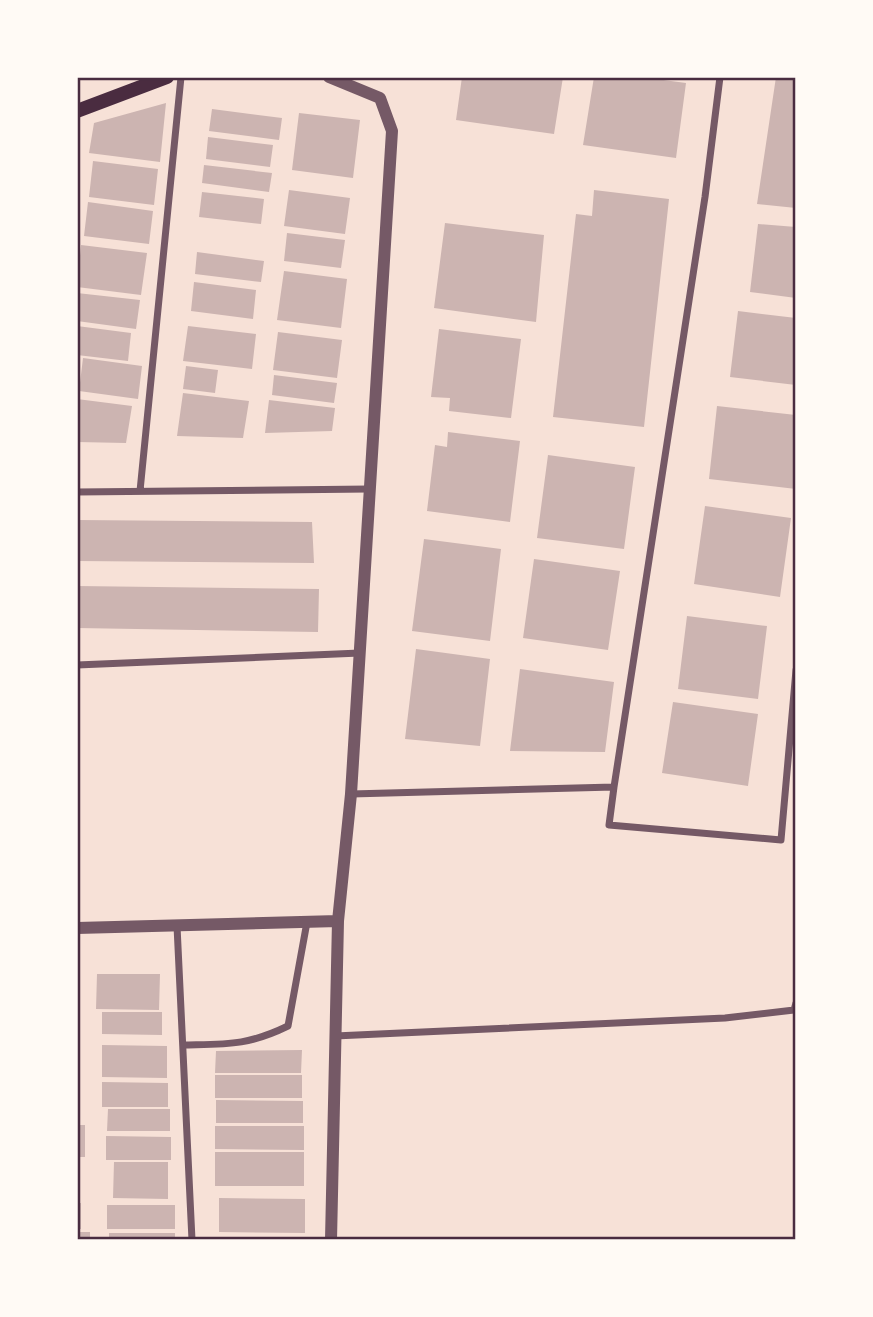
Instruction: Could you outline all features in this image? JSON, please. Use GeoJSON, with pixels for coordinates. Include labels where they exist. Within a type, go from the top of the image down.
{"type":"FeatureCollection","features":[{"type":"Feature","properties":{"kind":"main road"},"geometry":{"type":"LineString","coordinates":[[77,111],[167,77]]}},
{"type":"Feature","properties":{"kind":"street"},"geometry":{"type":"LineString","coordinates":[[140,491],[181,77]]}},
{"type":"Feature","properties":{"kind":"street"},"geometry":{"type":"LineString","coordinates":[[329,77],[380,98],[392,131],[351,794],[338,921],[331,1240]]}},
{"type":"Feature","properties":{"kind":"street"},"geometry":{"type":"LineString","coordinates":[[720,77],[705,197],[609,825],[781,840],[796,670]]}},
{"type":"Feature","properties":{"kind":"street"},"geometry":{"type":"LineString","coordinates":[[77,492],[369,489]]}},
{"type":"Feature","properties":{"kind":"street"},"geometry":{"type":"LineString","coordinates":[[77,665],[360,653]]}},
{"type":"Feature","properties":{"kind":"street"},"geometry":{"type":"LineString","coordinates":[[351,794],[614,788]]}},
{"type":"Feature","properties":{"kind":"street"},"geometry":{"type":"LineString","coordinates":[[77,928],[338,921]]}},
{"type":"Feature","properties":{"kind":"street"},"geometry":{"type":"LineString","coordinates":[[183,1045],[240,1044],[288,1026],[307,922]]}},
{"type":"Feature","properties":{"kind":"street"},"geometry":{"type":"LineString","coordinates":[[177,926],[192,1240]]}},
{"type":"Feature","properties":{"kind":"street"},"geometry":{"type":"LineString","coordinates":[[335,1036],[725,1018],[794,1010],[796,1003]]}},
{"type":"Feature","properties":{"kind":"building"},"geometry":{"type":"Polygon","coordinates":[[[462,77],[563,77],[554,134],[456,120],[462,77]]]}},
{"type":"Feature","properties":{"kind":"building"},"geometry":{"type":"Polygon","coordinates":[[[594,77],[641,77],[686,83],[676,158],[583,145],[594,77]]]}},
{"type":"Feature","properties":{"kind":"building"},"geometry":{"type":"Polygon","coordinates":[[[776,77],[796,77],[796,208],[757,204],[776,77]]]}},
{"type":"Feature","properties":{"kind":"building"},"geometry":{"type":"Polygon","coordinates":[[[166,103],[160,162],[89,153],[94,123],[166,103]]]}},
{"type":"Feature","properties":{"kind":"building"},"geometry":{"type":"Polygon","coordinates":[[[212,109],[282,118],[279,140],[209,131],[212,109]]]}},
{"type":"Feature","properties":{"kind":"building"},"geometry":{"type":"Polygon","coordinates":[[[299,113],[360,120],[353,178],[292,170],[299,113]]]}},
{"type":"Feature","properties":{"kind":"building"},"geometry":{"type":"Polygon","coordinates":[[[208,137],[273,145],[270,167],[206,159],[208,137]]]}},
{"type":"Feature","properties":{"kind":"building"},"geometry":{"type":"Polygon","coordinates":[[[93,161],[158,169],[154,205],[89,197],[93,161]]]}},
{"type":"Feature","properties":{"kind":"building"},"geometry":{"type":"Polygon","coordinates":[[[204,165],[272,173],[269,192],[202,183],[204,165]]]}},
{"type":"Feature","properties":{"kind":"building"},"geometry":{"type":"Polygon","coordinates":[[[289,190],[350,198],[345,234],[284,226],[289,190]]]}},
{"type":"Feature","properties":{"kind":"building"},"geometry":{"type":"Polygon","coordinates":[[[594,190],[669,199],[644,427],[553,417],[576,214],[592,216],[594,190]]]}},
{"type":"Feature","properties":{"kind":"building"},"geometry":{"type":"Polygon","coordinates":[[[202,192],[264,199],[261,224],[199,217],[202,192]]]}},
{"type":"Feature","properties":{"kind":"building"},"geometry":{"type":"Polygon","coordinates":[[[88,202],[153,211],[149,244],[84,236],[88,202]]]}},
{"type":"Feature","properties":{"kind":"building"},"geometry":{"type":"Polygon","coordinates":[[[445,223],[544,235],[536,322],[434,308],[445,223]]]}},
{"type":"Feature","properties":{"kind":"building"},"geometry":{"type":"Polygon","coordinates":[[[758,224],[796,227],[796,298],[750,292],[758,224]]]}},
{"type":"Feature","properties":{"kind":"building"},"geometry":{"type":"Polygon","coordinates":[[[287,233],[345,240],[341,268],[284,261],[287,233]]]}},
{"type":"Feature","properties":{"kind":"building"},"geometry":{"type":"Polygon","coordinates":[[[81,245],[147,253],[141,295],[77,287],[81,245]]]}},
{"type":"Feature","properties":{"kind":"building"},"geometry":{"type":"Polygon","coordinates":[[[197,252],[264,261],[261,282],[195,274],[197,252]]]}},
{"type":"Feature","properties":{"kind":"building"},"geometry":{"type":"Polygon","coordinates":[[[284,271],[347,279],[341,328],[277,320],[284,271]]]}},
{"type":"Feature","properties":{"kind":"building"},"geometry":{"type":"Polygon","coordinates":[[[194,282],[256,290],[253,319],[191,311],[194,282]]]}},
{"type":"Feature","properties":{"kind":"building"},"geometry":{"type":"Polygon","coordinates":[[[77,293],[140,300],[136,329],[77,321],[77,293]]]}},
{"type":"Feature","properties":{"kind":"building"},"geometry":{"type":"Polygon","coordinates":[[[738,311],[796,318],[796,385],[730,377],[738,311]]]}},
{"type":"Feature","properties":{"kind":"building"},"geometry":{"type":"Polygon","coordinates":[[[77,326],[131,333],[128,361],[77,355],[77,326]]]}},
{"type":"Feature","properties":{"kind":"building"},"geometry":{"type":"Polygon","coordinates":[[[188,326],[256,334],[252,369],[183,361],[188,326]]]}},
{"type":"Feature","properties":{"kind":"building"},"geometry":{"type":"Polygon","coordinates":[[[439,329],[521,339],[511,418],[449,411],[450,398],[431,397],[439,329]]]}},
{"type":"Feature","properties":{"kind":"building"},"geometry":{"type":"Polygon","coordinates":[[[278,332],[342,340],[337,378],[273,370],[278,332]]]}},
{"type":"Feature","properties":{"kind":"building"},"geometry":{"type":"Polygon","coordinates":[[[83,358],[142,366],[138,399],[79,391],[83,358]]]}},
{"type":"Feature","properties":{"kind":"building"},"geometry":{"type":"Polygon","coordinates":[[[186,366],[218,370],[215,393],[183,389],[186,366]]]}},
{"type":"Feature","properties":{"kind":"building"},"geometry":{"type":"Polygon","coordinates":[[[274,375],[337,383],[334,403],[272,395],[274,375]]]}},
{"type":"Feature","properties":{"kind":"building"},"geometry":{"type":"Polygon","coordinates":[[[183,393],[249,401],[243,438],[177,436],[183,393]]]}},
{"type":"Feature","properties":{"kind":"building"},"geometry":{"type":"Polygon","coordinates":[[[77,399],[132,406],[126,443],[77,442],[77,399]]]}},
{"type":"Feature","properties":{"kind":"building"},"geometry":{"type":"Polygon","coordinates":[[[269,400],[335,408],[332,431],[265,433],[269,400]]]}},
{"type":"Feature","properties":{"kind":"building"},"geometry":{"type":"Polygon","coordinates":[[[717,406],[796,415],[796,489],[709,479],[717,406]]]}},
{"type":"Feature","properties":{"kind":"building"},"geometry":{"type":"Polygon","coordinates":[[[448,432],[520,441],[510,522],[427,511],[435,445],[447,447],[448,432]]]}},
{"type":"Feature","properties":{"kind":"building"},"geometry":{"type":"Polygon","coordinates":[[[548,455],[635,467],[624,549],[537,538],[548,455]]]}},
{"type":"Feature","properties":{"kind":"building"},"geometry":{"type":"Polygon","coordinates":[[[705,506],[791,518],[780,597],[694,584],[705,506]]]}},
{"type":"Feature","properties":{"kind":"building"},"geometry":{"type":"Polygon","coordinates":[[[77,520],[312,522],[314,563],[77,561],[77,520]]]}},
{"type":"Feature","properties":{"kind":"building"},"geometry":{"type":"Polygon","coordinates":[[[424,539],[501,549],[490,641],[412,631],[424,539]]]}},
{"type":"Feature","properties":{"kind":"building"},"geometry":{"type":"Polygon","coordinates":[[[534,559],[620,571],[608,650],[523,638],[534,559]]]}},
{"type":"Feature","properties":{"kind":"building"},"geometry":{"type":"Polygon","coordinates":[[[77,586],[319,589],[318,632],[77,628],[77,586]]]}},
{"type":"Feature","properties":{"kind":"building"},"geometry":{"type":"Polygon","coordinates":[[[687,616],[767,626],[758,699],[678,689],[687,616]]]}},
{"type":"Feature","properties":{"kind":"building"},"geometry":{"type":"Polygon","coordinates":[[[416,649],[490,659],[480,746],[405,739],[416,649]]]}},
{"type":"Feature","properties":{"kind":"building"},"geometry":{"type":"Polygon","coordinates":[[[520,669],[614,682],[605,752],[510,751],[520,669]]]}},
{"type":"Feature","properties":{"kind":"building"},"geometry":{"type":"Polygon","coordinates":[[[673,702],[758,714],[748,786],[662,773],[673,702]]]}},
{"type":"Feature","properties":{"kind":"building"},"geometry":{"type":"Polygon","coordinates":[[[97,974],[160,974],[159,1010],[96,1009],[97,974]]]}},
{"type":"Feature","properties":{"kind":"building"},"geometry":{"type":"Polygon","coordinates":[[[102,1012],[162,1012],[162,1035],[102,1034],[102,1012]]]}},
{"type":"Feature","properties":{"kind":"building"},"geometry":{"type":"Polygon","coordinates":[[[102,1045],[167,1046],[167,1078],[102,1077],[102,1045]]]}},
{"type":"Feature","properties":{"kind":"building"},"geometry":{"type":"Polygon","coordinates":[[[302,1050],[301,1073],[215,1073],[216,1051],[302,1050]]]}},
{"type":"Feature","properties":{"kind":"building"},"geometry":{"type":"Polygon","coordinates":[[[215,1075],[302,1075],[302,1098],[215,1098],[215,1075]]]}},
{"type":"Feature","properties":{"kind":"building"},"geometry":{"type":"Polygon","coordinates":[[[102,1082],[168,1083],[168,1107],[102,1107],[102,1082]]]}},
{"type":"Feature","properties":{"kind":"building"},"geometry":{"type":"Polygon","coordinates":[[[216,1100],[303,1101],[303,1123],[216,1123],[216,1100]]]}},
{"type":"Feature","properties":{"kind":"building"},"geometry":{"type":"Polygon","coordinates":[[[108,1109],[170,1109],[170,1131],[107,1131],[108,1109]]]}},
{"type":"Feature","properties":{"kind":"building"},"geometry":{"type":"Polygon","coordinates":[[[77,1125],[85,1125],[85,1157],[77,1157],[77,1125]]]}},
{"type":"Feature","properties":{"kind":"building"},"geometry":{"type":"Polygon","coordinates":[[[215,1126],[304,1126],[304,1150],[215,1149],[215,1126]]]}},
{"type":"Feature","properties":{"kind":"building"},"geometry":{"type":"Polygon","coordinates":[[[106,1136],[171,1137],[171,1160],[106,1160],[106,1136]]]}},
{"type":"Feature","properties":{"kind":"building"},"geometry":{"type":"Polygon","coordinates":[[[215,1152],[304,1152],[304,1186],[215,1186],[215,1152]]]}},
{"type":"Feature","properties":{"kind":"building"},"geometry":{"type":"Polygon","coordinates":[[[114,1162],[168,1162],[168,1199],[113,1198],[114,1162]]]}},
{"type":"Feature","properties":{"kind":"building"},"geometry":{"type":"Polygon","coordinates":[[[219,1198],[305,1199],[305,1233],[219,1232],[219,1198]]]}},
{"type":"Feature","properties":{"kind":"building"},"geometry":{"type":"Polygon","coordinates":[[[77,1203],[81,1203],[81,1229],[77,1229],[77,1203]]]}},
{"type":"Feature","properties":{"kind":"building"},"geometry":{"type":"Polygon","coordinates":[[[107,1205],[175,1205],[175,1229],[107,1229],[107,1205]]]}},
{"type":"Feature","properties":{"kind":"building"},"geometry":{"type":"Polygon","coordinates":[[[77,1232],[90,1232],[90,1240],[77,1240],[77,1232]]]}},
{"type":"Feature","properties":{"kind":"building"},"geometry":{"type":"Polygon","coordinates":[[[109,1233],[175,1233],[175,1240],[109,1240],[109,1233]]]}}]}
